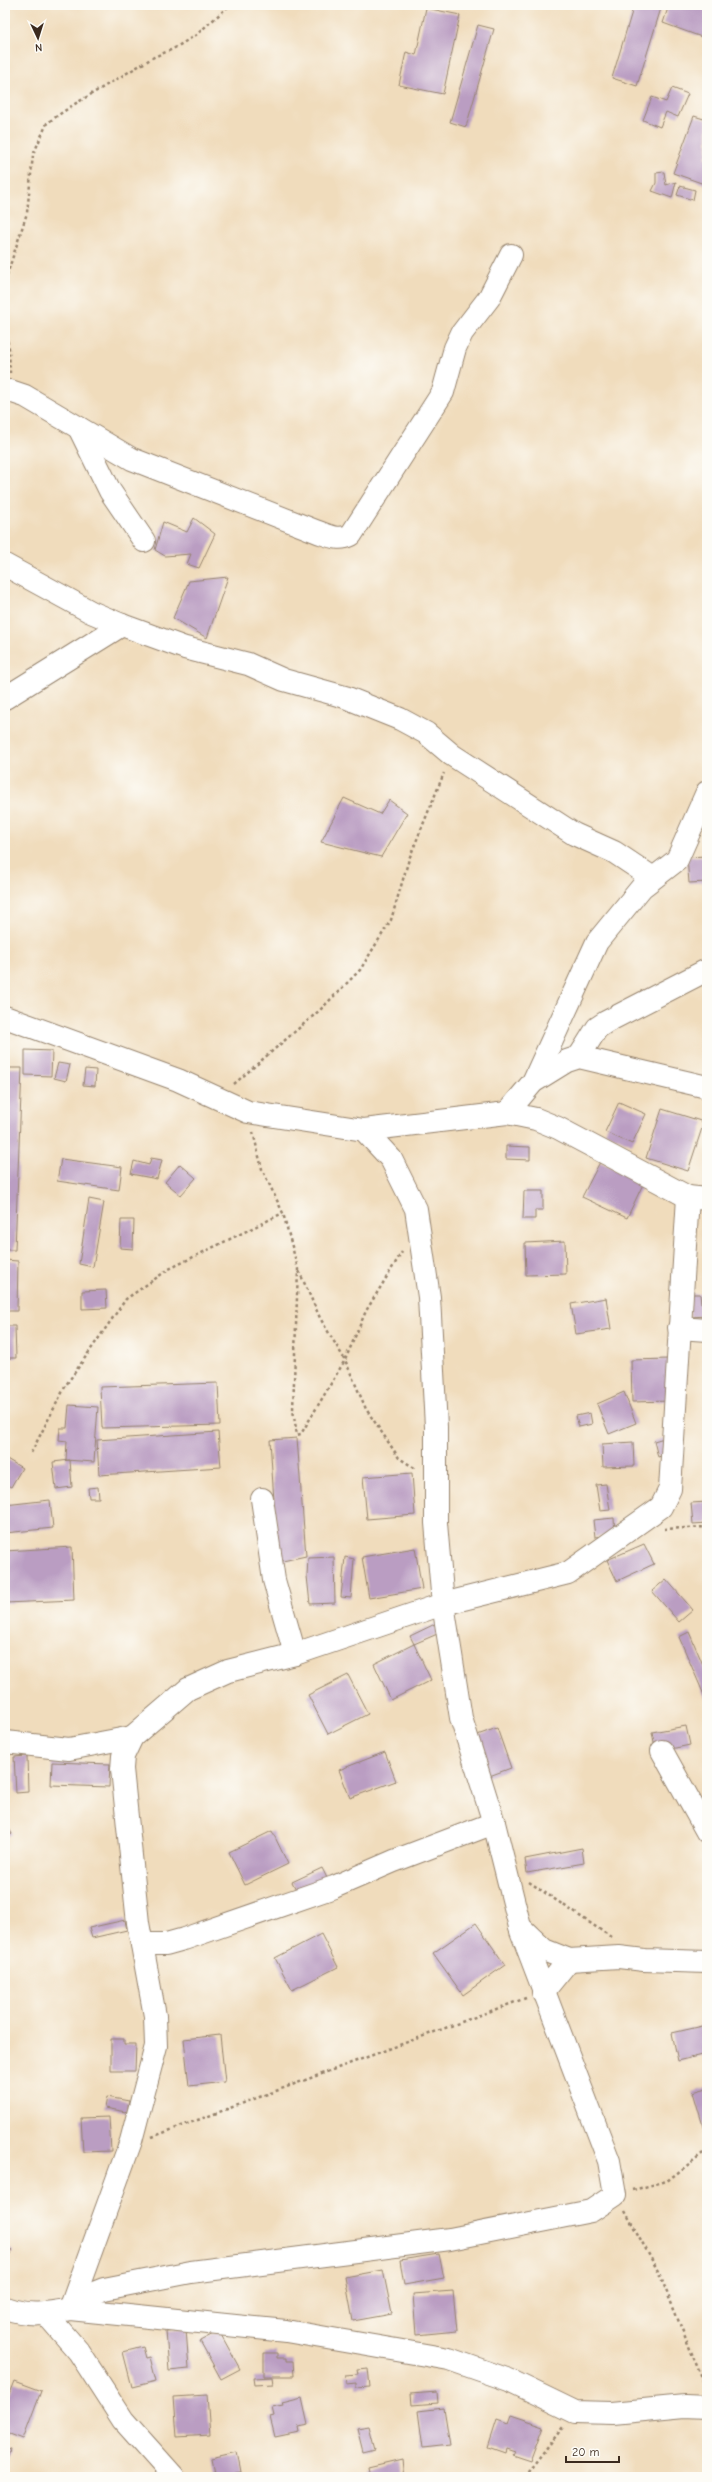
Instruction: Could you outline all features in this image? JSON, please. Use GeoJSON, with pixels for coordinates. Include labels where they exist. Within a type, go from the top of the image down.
{"type":"FeatureCollection","features":[{"type":"Feature","properties":{"kind":"street"},"geometry":{"type":"LineString","coordinates":[[7,392],[41,405],[132,459],[339,539],[351,535],[440,397],[454,348],[462,333],[489,298],[511,255]]}},
{"type":"Feature","properties":{"kind":"street"},"geometry":{"type":"LineString","coordinates":[[80,428],[110,491],[144,541]]}},
{"type":"Feature","properties":{"kind":"street"},"geometry":{"type":"LineString","coordinates":[[5,565],[91,612],[122,625],[185,648],[248,664],[284,680],[352,700],[400,719],[426,733],[452,755],[574,834],[614,852],[653,878]]}},
{"type":"Feature","properties":{"kind":"street"},"geometry":{"type":"LineString","coordinates":[[5,698],[122,625]]}},
{"type":"Feature","properties":{"kind":"street"},"geometry":{"type":"LineString","coordinates":[[507,1113],[533,1082],[597,942],[642,887],[677,860],[707,792]]}},
{"type":"Feature","properties":{"kind":"street"},"geometry":{"type":"LineString","coordinates":[[579,1057],[597,1028],[707,970]]}},
{"type":"Feature","properties":{"kind":"street"},"geometry":{"type":"LineString","coordinates":[[5,1017],[178,1080],[248,1112],[364,1130],[507,1113],[536,1119],[558,1128],[697,1198],[680,1328],[670,1489],[661,1507],[568,1573],[443,1604],[295,1654],[228,1671],[194,1686],[132,1736],[123,1756],[122,1769],[142,1944],[156,2016],[156,2046],[131,2141],[70,2309]]}},
{"type":"Feature","properties":{"kind":"street"},"geometry":{"type":"LineString","coordinates":[[533,1082],[567,1061],[579,1057],[707,1087]]}},
{"type":"Feature","properties":{"kind":"street"},"geometry":{"type":"LineString","coordinates":[[70,2309],[94,2293],[117,2286],[191,2272],[450,2239],[592,2211],[615,2195],[614,2181],[606,2154],[582,2087],[543,1992],[520,1927],[494,1823],[461,1718],[443,1604],[436,1523],[436,1427],[429,1297],[419,1224],[416,1209],[391,1159],[364,1130]]}},
{"type":"Feature","properties":{"kind":"street"},"geometry":{"type":"LineString","coordinates":[[680,1328],[707,1330]]}},
{"type":"Feature","properties":{"kind":"street"},"geometry":{"type":"LineString","coordinates":[[262,1499],[274,1580],[295,1654]]}},
{"type":"Feature","properties":{"kind":"street"},"geometry":{"type":"LineString","coordinates":[[5,1742],[69,1749],[132,1736]]}},
{"type":"Feature","properties":{"kind":"street"},"geometry":{"type":"LineString","coordinates":[[662,1750],[707,1832]]}},
{"type":"Feature","properties":{"kind":"street"},"geometry":{"type":"LineString","coordinates":[[142,1944],[166,1944],[184,1939],[334,1886],[394,1861],[494,1823]]}},
{"type":"Feature","properties":{"kind":"street"},"geometry":{"type":"LineString","coordinates":[[520,1927],[544,1950],[569,1960],[619,1957],[644,1960],[707,1962]]}},
{"type":"Feature","properties":{"kind":"street"},"geometry":{"type":"LineString","coordinates":[[543,1992],[569,1960]]}},
{"type":"Feature","properties":{"kind":"street"},"geometry":{"type":"LineString","coordinates":[[5,2308],[28,2314],[46,2314],[70,2309],[286,2331],[449,2359],[502,2378],[575,2412],[612,2413],[685,2406],[707,2407]]}},
{"type":"Feature","properties":{"kind":"street"},"geometry":{"type":"LineString","coordinates":[[46,2314],[79,2352],[123,2420],[174,2477]]}},
{"type":"Feature","properties":{"kind":"path"},"geometry":{"type":"LineString","coordinates":[[5,281],[27,213],[33,155],[47,123],[73,105],[154,57],[173,49],[196,35],[230,5]]}},
{"type":"Feature","properties":{"kind":"path"},"geometry":{"type":"LineString","coordinates":[[5,329],[9,348],[7,392]]}},
{"type":"Feature","properties":{"kind":"path"},"geometry":{"type":"LineString","coordinates":[[216,1097],[320,1010],[360,970],[391,920],[409,859],[452,755]]}},
{"type":"Feature","properties":{"kind":"path"},"geometry":{"type":"LineString","coordinates":[[248,1112],[262,1169],[283,1213],[298,1269],[320,1318],[345,1360],[366,1409],[399,1458],[416,1469],[417,1474]]}},
{"type":"Feature","properties":{"kind":"path"},"geometry":{"type":"LineString","coordinates":[[31,1453],[66,1385],[126,1299],[170,1269],[283,1213]]}},
{"type":"Feature","properties":{"kind":"path"},"geometry":{"type":"LineString","coordinates":[[298,1269],[294,1410],[297,1435],[301,1434],[310,1422],[345,1360],[366,1311],[403,1251]]}},
{"type":"Feature","properties":{"kind":"path"},"geometry":{"type":"LineString","coordinates":[[505,1867],[613,1938]]}},
{"type":"Feature","properties":{"kind":"path"},"geometry":{"type":"LineString","coordinates":[[131,2141],[156,2137],[543,1992]]}},
{"type":"Feature","properties":{"kind":"path"},"geometry":{"type":"LineString","coordinates":[[707,2150],[667,2181],[615,2195],[659,2273],[707,2390]]}},
{"type":"Feature","properties":{"kind":"path"},"geometry":{"type":"LineString","coordinates":[[524,2477],[575,2412]]}},
{"type":"Feature","properties":{"kind":"building"},"geometry":{"type":"Polygon","coordinates":[[[634,5],[662,5],[637,86],[612,78],[634,5]]]}},
{"type":"Feature","properties":{"kind":"building"},"geometry":{"type":"Polygon","coordinates":[[[669,5],[707,5],[707,39],[663,23],[669,5]]]}},
{"type":"Feature","properties":{"kind":"building"},"geometry":{"type":"Polygon","coordinates":[[[426,8],[460,15],[443,94],[399,85],[406,52],[416,55],[426,8]]]}},
{"type":"Feature","properties":{"kind":"building"},"geometry":{"type":"Polygon","coordinates":[[[478,25],[494,29],[466,127],[450,122],[478,25]]]}},
{"type":"Feature","properties":{"kind":"building"},"geometry":{"type":"Polygon","coordinates":[[[672,88],[688,94],[678,117],[666,112],[660,127],[643,120],[652,97],[666,102],[672,88]]]}},
{"type":"Feature","properties":{"kind":"building"},"geometry":{"type":"Polygon","coordinates":[[[694,116],[707,120],[707,152],[705,158],[707,159],[707,185],[673,173],[694,116]]]}},
{"type":"Feature","properties":{"kind":"building"},"geometry":{"type":"Polygon","coordinates":[[[664,172],[666,185],[676,182],[672,198],[652,191],[656,183],[656,173],[664,172]]]}},
{"type":"Feature","properties":{"kind":"building"},"geometry":{"type":"Polygon","coordinates":[[[680,186],[695,190],[693,200],[677,195],[680,186]]]}},
{"type":"Feature","properties":{"kind":"building"},"geometry":{"type":"Polygon","coordinates":[[[194,518],[215,534],[199,568],[187,564],[191,554],[165,556],[155,550],[163,522],[187,532],[194,518]]]}},
{"type":"Feature","properties":{"kind":"building"},"geometry":{"type":"Polygon","coordinates":[[[228,577],[207,638],[173,618],[189,581],[228,577]]]}},
{"type":"Feature","properties":{"kind":"building"},"geometry":{"type":"Polygon","coordinates":[[[344,798],[380,814],[389,800],[407,813],[381,857],[321,842],[344,798]]]}},
{"type":"Feature","properties":{"kind":"building"},"geometry":{"type":"Polygon","coordinates":[[[707,856],[707,882],[689,883],[687,857],[707,856]]]}},
{"type":"Feature","properties":{"kind":"building"},"geometry":{"type":"Polygon","coordinates":[[[25,1050],[52,1051],[51,1076],[25,1075],[25,1050]]]}},
{"type":"Feature","properties":{"kind":"building"},"geometry":{"type":"Polygon","coordinates":[[[58,1063],[70,1065],[66,1081],[54,1078],[58,1063]]]}},
{"type":"Feature","properties":{"kind":"building"},"geometry":{"type":"Polygon","coordinates":[[[5,1068],[22,1068],[15,1250],[5,1250],[5,1068]]]}},
{"type":"Feature","properties":{"kind":"building"},"geometry":{"type":"Polygon","coordinates":[[[85,1069],[96,1070],[95,1086],[83,1085],[85,1069]]]}},
{"type":"Feature","properties":{"kind":"building"},"geometry":{"type":"Polygon","coordinates":[[[619,1102],[646,1114],[632,1144],[605,1132],[619,1102]]]}},
{"type":"Feature","properties":{"kind":"building"},"geometry":{"type":"Polygon","coordinates":[[[662,1109],[704,1122],[688,1171],[646,1158],[662,1109]]]}},
{"type":"Feature","properties":{"kind":"building"},"geometry":{"type":"Polygon","coordinates":[[[506,1146],[530,1147],[530,1160],[506,1159],[506,1146]]]}},
{"type":"Feature","properties":{"kind":"building"},"geometry":{"type":"Polygon","coordinates":[[[151,1158],[162,1160],[157,1179],[131,1174],[134,1161],[149,1165],[151,1158]]]}},
{"type":"Feature","properties":{"kind":"building"},"geometry":{"type":"Polygon","coordinates":[[[61,1159],[122,1167],[119,1190],[57,1181],[61,1159]]]}},
{"type":"Feature","properties":{"kind":"building"},"geometry":{"type":"Polygon","coordinates":[[[600,1162],[644,1182],[627,1218],[582,1197],[600,1162]]]}},
{"type":"Feature","properties":{"kind":"building"},"geometry":{"type":"Polygon","coordinates":[[[180,1164],[196,1178],[181,1195],[165,1182],[180,1164]]]}},
{"type":"Feature","properties":{"kind":"building"},"geometry":{"type":"Polygon","coordinates":[[[524,1191],[543,1191],[543,1210],[535,1210],[535,1219],[523,1219],[524,1191]]]}},
{"type":"Feature","properties":{"kind":"building"},"geometry":{"type":"Polygon","coordinates":[[[89,1199],[104,1202],[93,1267],[79,1264],[89,1199]]]}},
{"type":"Feature","properties":{"kind":"building"},"geometry":{"type":"Polygon","coordinates":[[[121,1220],[134,1220],[133,1249],[120,1248],[121,1220]]]}},
{"type":"Feature","properties":{"kind":"building"},"geometry":{"type":"Polygon","coordinates":[[[565,1241],[566,1274],[526,1275],[525,1243],[565,1241]]]}},
{"type":"Feature","properties":{"kind":"building"},"geometry":{"type":"Polygon","coordinates":[[[5,1260],[18,1261],[17,1311],[5,1311],[5,1260]]]}},
{"type":"Feature","properties":{"kind":"building"},"geometry":{"type":"Polygon","coordinates":[[[106,1290],[107,1308],[82,1309],[82,1291],[106,1290]]]}},
{"type":"Feature","properties":{"kind":"building"},"geometry":{"type":"Polygon","coordinates":[[[690,1294],[700,1294],[701,1304],[707,1304],[707,1316],[690,1317],[690,1294]]]}},
{"type":"Feature","properties":{"kind":"building"},"geometry":{"type":"Polygon","coordinates":[[[606,1298],[611,1329],[576,1334],[571,1304],[606,1298]]]}},
{"type":"Feature","properties":{"kind":"building"},"geometry":{"type":"Polygon","coordinates":[[[5,1326],[15,1326],[16,1358],[5,1358],[5,1326]]]}},
{"type":"Feature","properties":{"kind":"building"},"geometry":{"type":"Polygon","coordinates":[[[669,1359],[671,1401],[632,1402],[631,1360],[669,1359]]]}},
{"type":"Feature","properties":{"kind":"building"},"geometry":{"type":"Polygon","coordinates":[[[218,1383],[220,1425],[102,1428],[100,1387],[218,1383]]]}},
{"type":"Feature","properties":{"kind":"building"},"geometry":{"type":"Polygon","coordinates":[[[624,1392],[636,1423],[609,1434],[597,1404],[624,1392]]]}},
{"type":"Feature","properties":{"kind":"building"},"geometry":{"type":"Polygon","coordinates":[[[69,1405],[98,1407],[94,1462],[66,1460],[67,1441],[59,1440],[60,1428],[67,1428],[69,1405]]]}},
{"type":"Feature","properties":{"kind":"building"},"geometry":{"type":"Polygon","coordinates":[[[590,1413],[592,1424],[579,1427],[576,1416],[590,1413]]]}},
{"type":"Feature","properties":{"kind":"building"},"geometry":{"type":"Polygon","coordinates":[[[218,1432],[221,1467],[99,1475],[97,1440],[218,1432]]]}},
{"type":"Feature","properties":{"kind":"building"},"geometry":{"type":"Polygon","coordinates":[[[297,1438],[306,1556],[278,1562],[270,1440],[297,1438]]]}},
{"type":"Feature","properties":{"kind":"building"},"geometry":{"type":"Polygon","coordinates":[[[664,1438],[668,1454],[658,1457],[654,1441],[664,1438]]]}},
{"type":"Feature","properties":{"kind":"building"},"geometry":{"type":"Polygon","coordinates":[[[633,1442],[634,1466],[603,1467],[602,1444],[633,1442]]]}},
{"type":"Feature","properties":{"kind":"building"},"geometry":{"type":"Polygon","coordinates":[[[5,1458],[22,1468],[11,1487],[5,1484],[5,1458]]]}},
{"type":"Feature","properties":{"kind":"building"},"geometry":{"type":"Polygon","coordinates":[[[70,1460],[72,1487],[56,1489],[53,1462],[70,1460]]]}},
{"type":"Feature","properties":{"kind":"building"},"geometry":{"type":"Polygon","coordinates":[[[412,1473],[415,1515],[367,1519],[363,1477],[412,1473]]]}},
{"type":"Feature","properties":{"kind":"building"},"geometry":{"type":"Polygon","coordinates":[[[606,1484],[610,1510],[600,1511],[596,1485],[606,1484]]]}},
{"type":"Feature","properties":{"kind":"building"},"geometry":{"type":"Polygon","coordinates":[[[98,1487],[99,1498],[89,1498],[88,1488],[98,1487]]]}},
{"type":"Feature","properties":{"kind":"building"},"geometry":{"type":"Polygon","coordinates":[[[50,1500],[53,1528],[5,1533],[5,1505],[50,1500]]]}},
{"type":"Feature","properties":{"kind":"building"},"geometry":{"type":"Polygon","coordinates":[[[707,1502],[707,1523],[693,1524],[691,1503],[707,1502]]]}},
{"type":"Feature","properties":{"kind":"building"},"geometry":{"type":"Polygon","coordinates":[[[614,1518],[615,1535],[595,1537],[593,1520],[614,1518]]]}},
{"type":"Feature","properties":{"kind":"building"},"geometry":{"type":"Polygon","coordinates":[[[644,1544],[654,1564],[617,1581],[607,1560],[644,1544]]]}},
{"type":"Feature","properties":{"kind":"building"},"geometry":{"type":"Polygon","coordinates":[[[72,1547],[74,1600],[5,1603],[5,1551],[72,1547]]]}},
{"type":"Feature","properties":{"kind":"building"},"geometry":{"type":"Polygon","coordinates":[[[415,1548],[422,1589],[369,1598],[362,1557],[415,1548]]]}},
{"type":"Feature","properties":{"kind":"building"},"geometry":{"type":"Polygon","coordinates":[[[334,1557],[335,1603],[310,1604],[307,1576],[308,1558],[334,1557]]]}},
{"type":"Feature","properties":{"kind":"building"},"geometry":{"type":"Polygon","coordinates":[[[345,1557],[354,1559],[351,1598],[341,1597],[345,1557]]]}},
{"type":"Feature","properties":{"kind":"building"},"geometry":{"type":"Polygon","coordinates":[[[666,1579],[693,1610],[679,1622],[652,1591],[666,1579]]]}},
{"type":"Feature","properties":{"kind":"building"},"geometry":{"type":"Polygon","coordinates":[[[437,1623],[442,1632],[414,1644],[410,1636],[437,1623]]]}},
{"type":"Feature","properties":{"kind":"building"},"geometry":{"type":"Polygon","coordinates":[[[689,1632],[707,1674],[707,1702],[679,1637],[689,1632]]]}},
{"type":"Feature","properties":{"kind":"building"},"geometry":{"type":"Polygon","coordinates":[[[414,1644],[431,1680],[391,1700],[374,1664],[414,1644]]]}},
{"type":"Feature","properties":{"kind":"building"},"geometry":{"type":"Polygon","coordinates":[[[348,1675],[368,1714],[328,1734],[308,1695],[348,1675]]]}},
{"type":"Feature","properties":{"kind":"building"},"geometry":{"type":"Polygon","coordinates":[[[686,1726],[690,1745],[656,1752],[652,1732],[686,1726]]]}},
{"type":"Feature","properties":{"kind":"building"},"geometry":{"type":"Polygon","coordinates":[[[497,1728],[511,1768],[484,1778],[469,1738],[497,1728]]]}},
{"type":"Feature","properties":{"kind":"building"},"geometry":{"type":"Polygon","coordinates":[[[385,1752],[396,1781],[350,1798],[339,1770],[385,1752]]]}},
{"type":"Feature","properties":{"kind":"building"},"geometry":{"type":"Polygon","coordinates":[[[27,1756],[28,1792],[16,1793],[14,1757],[27,1756]]]}},
{"type":"Feature","properties":{"kind":"building"},"geometry":{"type":"Polygon","coordinates":[[[52,1762],[110,1764],[109,1787],[51,1785],[52,1762]]]}},
{"type":"Feature","properties":{"kind":"building"},"geometry":{"type":"Polygon","coordinates":[[[5,1822],[12,1834],[5,1838],[5,1822]]]}},
{"type":"Feature","properties":{"kind":"building"},"geometry":{"type":"Polygon","coordinates":[[[272,1831],[288,1864],[245,1885],[229,1852],[272,1831]]]}},
{"type":"Feature","properties":{"kind":"building"},"geometry":{"type":"Polygon","coordinates":[[[582,1848],[584,1863],[527,1873],[525,1859],[582,1848]]]}},
{"type":"Feature","properties":{"kind":"building"},"geometry":{"type":"Polygon","coordinates":[[[322,1868],[327,1878],[298,1893],[292,1882],[322,1868]]]}},
{"type":"Feature","properties":{"kind":"building"},"geometry":{"type":"Polygon","coordinates":[[[125,1920],[127,1930],[92,1938],[89,1928],[125,1920]]]}},
{"type":"Feature","properties":{"kind":"building"},"geometry":{"type":"Polygon","coordinates":[[[476,1923],[505,1965],[463,1995],[433,1953],[476,1923]]]}},
{"type":"Feature","properties":{"kind":"building"},"geometry":{"type":"Polygon","coordinates":[[[321,1934],[338,1967],[292,1990],[275,1958],[321,1934]]]}},
{"type":"Feature","properties":{"kind":"building"},"geometry":{"type":"Polygon","coordinates":[[[707,2025],[707,2054],[678,2061],[672,2033],[707,2025]]]}},
{"type":"Feature","properties":{"kind":"building"},"geometry":{"type":"Polygon","coordinates":[[[220,2035],[225,2082],[189,2086],[184,2039],[220,2035]]]}},
{"type":"Feature","properties":{"kind":"building"},"geometry":{"type":"Polygon","coordinates":[[[111,2039],[124,2039],[124,2044],[136,2044],[135,2071],[111,2071],[111,2039]]]}},
{"type":"Feature","properties":{"kind":"building"},"geometry":{"type":"Polygon","coordinates":[[[707,2088],[707,2129],[704,2129],[693,2092],[707,2088]]]}},
{"type":"Feature","properties":{"kind":"building"},"geometry":{"type":"Polygon","coordinates":[[[107,2097],[129,2101],[127,2112],[105,2108],[107,2097]]]}},
{"type":"Feature","properties":{"kind":"building"},"geometry":{"type":"Polygon","coordinates":[[[109,2117],[111,2151],[83,2152],[81,2118],[109,2117]]]}},
{"type":"Feature","properties":{"kind":"building"},"geometry":{"type":"Polygon","coordinates":[[[5,2244],[13,2251],[5,2261],[5,2244]]]}},
{"type":"Feature","properties":{"kind":"building"},"geometry":{"type":"Polygon","coordinates":[[[439,2254],[444,2278],[404,2285],[400,2260],[439,2254]]]}},
{"type":"Feature","properties":{"kind":"building"},"geometry":{"type":"Polygon","coordinates":[[[383,2270],[392,2314],[353,2321],[345,2277],[383,2270]]]}},
{"type":"Feature","properties":{"kind":"building"},"geometry":{"type":"Polygon","coordinates":[[[453,2291],[457,2331],[416,2335],[413,2294],[453,2291]]]}},
{"type":"Feature","properties":{"kind":"building"},"geometry":{"type":"Polygon","coordinates":[[[186,2329],[189,2369],[169,2371],[166,2331],[186,2329]]]}},
{"type":"Feature","properties":{"kind":"building"},"geometry":{"type":"Polygon","coordinates":[[[219,2331],[240,2369],[221,2379],[200,2341],[219,2331]]]}},
{"type":"Feature","properties":{"kind":"building"},"geometry":{"type":"Polygon","coordinates":[[[143,2347],[146,2358],[150,2357],[156,2381],[132,2387],[123,2352],[143,2347]]]}},
{"type":"Feature","properties":{"kind":"building"},"geometry":{"type":"Polygon","coordinates":[[[264,2353],[277,2353],[277,2358],[286,2358],[286,2361],[293,2361],[294,2376],[264,2376],[264,2353]]]}},
{"type":"Feature","properties":{"kind":"building"},"geometry":{"type":"Polygon","coordinates":[[[368,2368],[370,2387],[356,2388],[356,2383],[346,2384],[345,2375],[358,2374],[357,2369],[368,2368]]]}},
{"type":"Feature","properties":{"kind":"building"},"geometry":{"type":"Polygon","coordinates":[[[272,2377],[273,2384],[255,2385],[254,2378],[272,2377]]]}},
{"type":"Feature","properties":{"kind":"building"},"geometry":{"type":"Polygon","coordinates":[[[14,2381],[41,2391],[23,2439],[7,2433],[5,2439],[5,2404],[14,2381]]]}},
{"type":"Feature","properties":{"kind":"building"},"geometry":{"type":"Polygon","coordinates":[[[437,2392],[438,2403],[412,2405],[411,2394],[437,2392]]]}},
{"type":"Feature","properties":{"kind":"building"},"geometry":{"type":"Polygon","coordinates":[[[207,2395],[210,2435],[177,2437],[174,2397],[207,2395]]]}},
{"type":"Feature","properties":{"kind":"building"},"geometry":{"type":"Polygon","coordinates":[[[302,2398],[308,2425],[298,2427],[299,2432],[275,2437],[270,2417],[274,2416],[272,2408],[283,2406],[282,2403],[302,2398]]]}},
{"type":"Feature","properties":{"kind":"building"},"geometry":{"type":"Polygon","coordinates":[[[444,2408],[450,2445],[423,2448],[418,2411],[444,2408]]]}},
{"type":"Feature","properties":{"kind":"building"},"geometry":{"type":"Polygon","coordinates":[[[511,2415],[544,2426],[531,2461],[513,2455],[515,2452],[506,2449],[505,2453],[488,2447],[497,2419],[508,2423],[511,2415]]]}},
{"type":"Feature","properties":{"kind":"building"},"geometry":{"type":"Polygon","coordinates":[[[369,2426],[375,2449],[363,2452],[357,2428],[369,2426]]]}},
{"type":"Feature","properties":{"kind":"building"},"geometry":{"type":"Polygon","coordinates":[[[5,2448],[10,2449],[5,2464],[5,2448]]]}},
{"type":"Feature","properties":{"kind":"building"},"geometry":{"type":"Polygon","coordinates":[[[237,2452],[241,2473],[215,2477],[211,2458],[237,2452]]]}},
{"type":"Feature","properties":{"kind":"building"},"geometry":{"type":"Polygon","coordinates":[[[402,2459],[404,2477],[370,2477],[368,2467],[402,2459]]]}}]}
